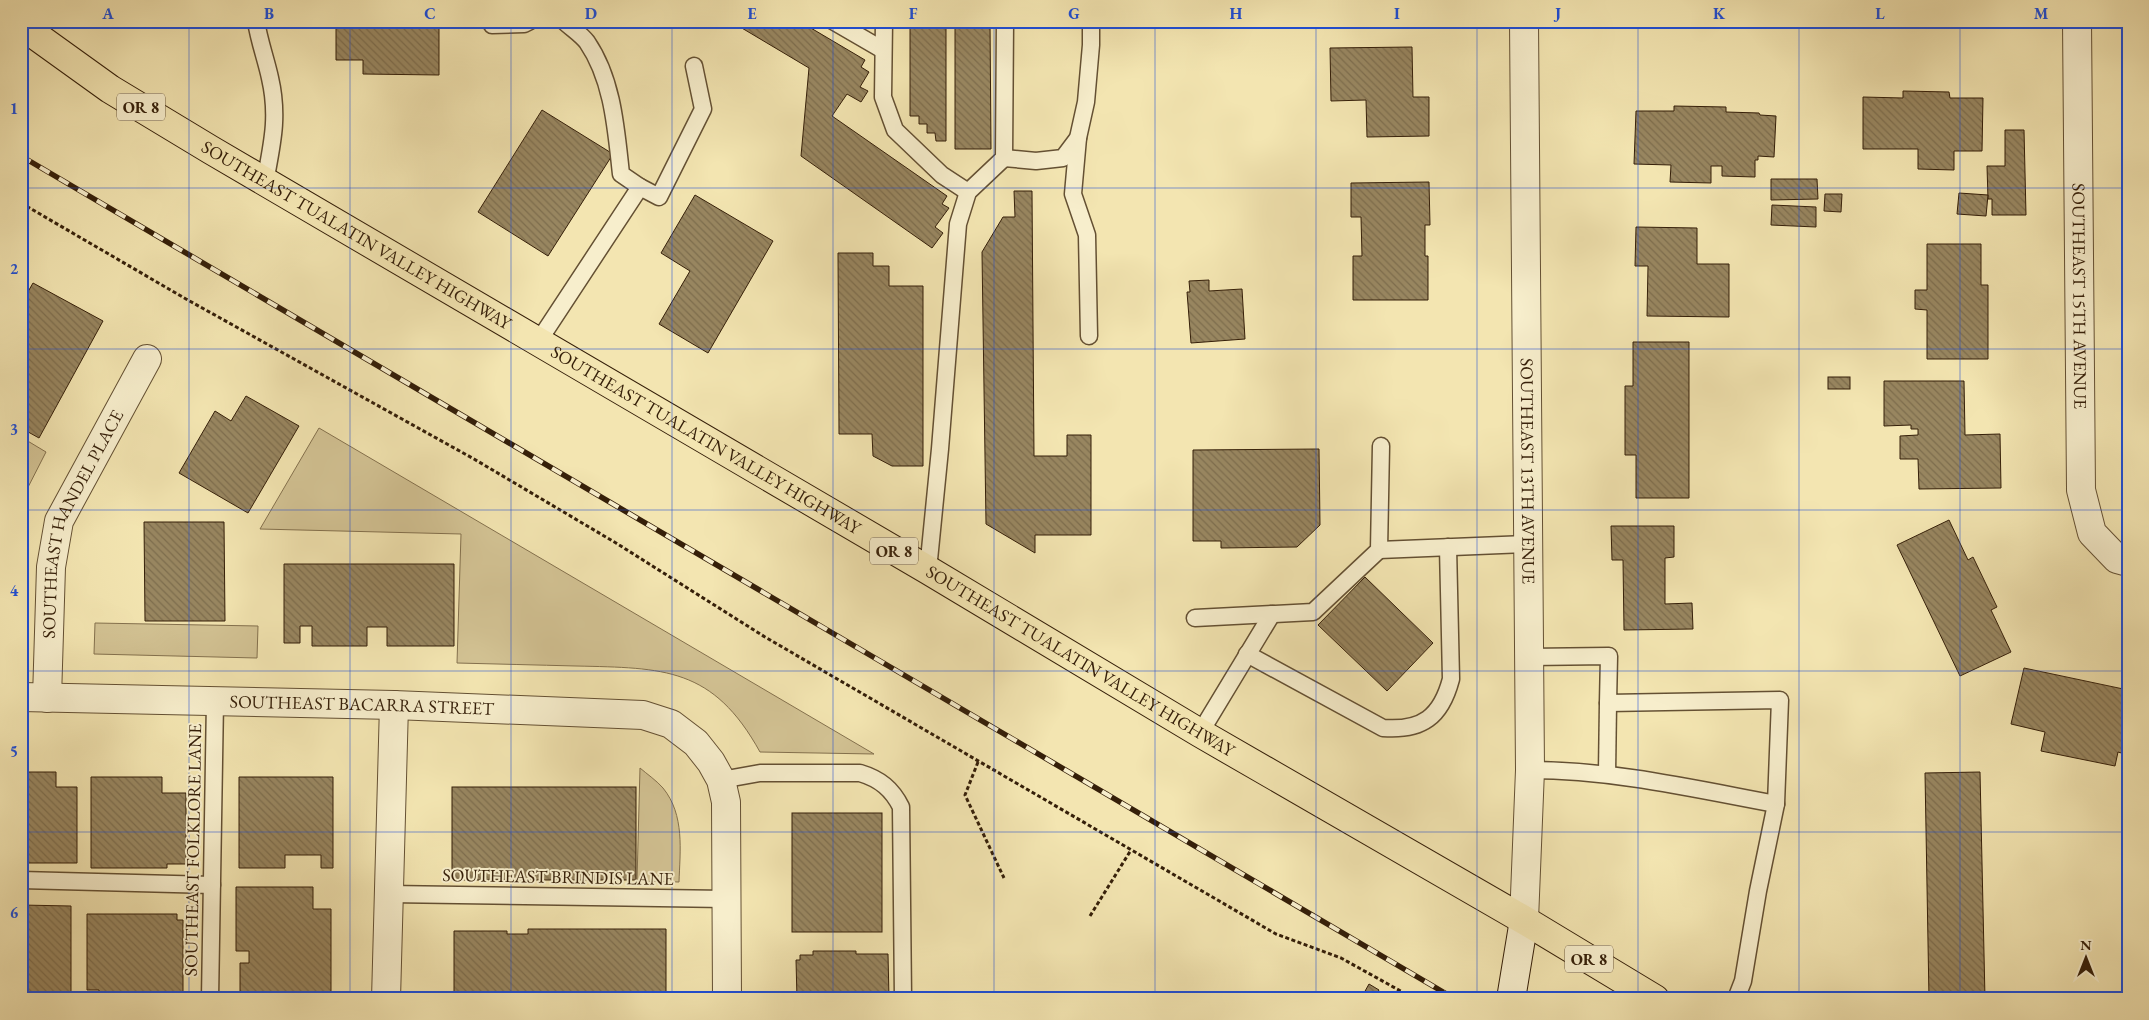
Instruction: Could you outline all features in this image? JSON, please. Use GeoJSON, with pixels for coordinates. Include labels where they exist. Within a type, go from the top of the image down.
{"type":"FeatureCollection","features":[{"type":"Feature","properties":{"kind":"main road","name":"SOUTHEAST TUALATIN VALLEY HIGHWAY"},"geometry":{"type":"LineString","coordinates":[[21,25],[110,89],[265,182],[928,570],[1200,733],[1524,920],[1655,999]]}},
{"type":"Feature","properties":{"kind":"street","name":"SOUTHEAST 13TH AVENUE"},"geometry":{"type":"LineString","coordinates":[[1511,999],[1524,920],[1530,770],[1524,21]]}},
{"type":"Feature","properties":{"kind":"street","name":"SOUTHEAST 15TH AVENUE"},"geometry":{"type":"LineString","coordinates":[[2077,21],[2080,490],[2092,534],[2123,561]]}},
{"type":"Feature","properties":{"kind":"street","name":"SOUTHEAST HANDEL PLACE"},"geometry":{"type":"LineString","coordinates":[[34,697],[51,567],[60,521],[147,359]]}},
{"type":"Feature","properties":{"kind":"street","name":"SOUTHEAST BACARRA STREET"},"geometry":{"type":"LineString","coordinates":[[34,697],[394,705],[643,715],[671,724],[696,743],[711,762],[721,780],[726,802],[727,999]]}},
{"type":"Feature","properties":{"kind":"street"},"geometry":{"type":"LineString","coordinates":[[386,999],[394,705]]}},
{"type":"Feature","properties":{"kind":"lane"},"geometry":{"type":"LineString","coordinates":[[256,21],[275,106],[275,131],[265,182]]}},
{"type":"Feature","properties":{"kind":"lane"},"geometry":{"type":"LineString","coordinates":[[492,25],[524,24],[530,21]]}},
{"type":"Feature","properties":{"kind":"lane"},"geometry":{"type":"LineString","coordinates":[[564,21],[586,40],[600,64],[614,110],[621,174],[659,197],[703,109],[694,66]]}},
{"type":"Feature","properties":{"kind":"lane"},"geometry":{"type":"LineString","coordinates":[[833,21],[883,50]]}},
{"type":"Feature","properties":{"kind":"lane"},"geometry":{"type":"LineString","coordinates":[[884,21],[883,97],[895,130],[942,175],[968,192]]}},
{"type":"Feature","properties":{"kind":"lane"},"geometry":{"type":"LineString","coordinates":[[928,570],[940,449],[958,224],[968,192],[1004,158],[1004,21]]}},
{"type":"Feature","properties":{"kind":"lane"},"geometry":{"type":"LineString","coordinates":[[1089,336],[1087,235],[1073,194],[1078,138],[1086,102],[1091,21]]}},
{"type":"Feature","properties":{"kind":"lane"},"geometry":{"type":"LineString","coordinates":[[1004,158],[1036,161],[1063,158],[1078,138]]}},
{"type":"Feature","properties":{"kind":"lane"},"geometry":{"type":"LineString","coordinates":[[538,342],[640,187]]}},
{"type":"Feature","properties":{"kind":"lane"},"geometry":{"type":"LineString","coordinates":[[1379,550],[1380,446]]}},
{"type":"Feature","properties":{"kind":"lane"},"geometry":{"type":"LineString","coordinates":[[1195,618],[1313,612],[1379,550],[1528,544]]}},
{"type":"Feature","properties":{"kind":"lane"},"geometry":{"type":"LineString","coordinates":[[1247,654],[1383,728],[1402,729],[1420,724],[1436,713],[1447,698],[1451,679],[1448,548]]}},
{"type":"Feature","properties":{"kind":"lane"},"geometry":{"type":"LineString","coordinates":[[1200,733],[1272,614]]}},
{"type":"Feature","properties":{"kind":"lane"},"geometry":{"type":"LineString","coordinates":[[1529,657],[1609,656],[1607,774]]}},
{"type":"Feature","properties":{"kind":"lane"},"geometry":{"type":"LineString","coordinates":[[1608,703],[1780,700],[1776,804],[1758,891],[1743,981],[1736,999]]}},
{"type":"Feature","properties":{"kind":"lane","name":"SOUTHEAST FOLKLORE LANE"},"geometry":{"type":"LineString","coordinates":[[210,999],[215,701]]}},
{"type":"Feature","properties":{"kind":"lane"},"geometry":{"type":"LineString","coordinates":[[1530,770],[1562,770],[1607,774],[1776,804]]}},
{"type":"Feature","properties":{"kind":"lane"},"geometry":{"type":"LineString","coordinates":[[721,780],[760,773],[860,773],[873,777],[886,785],[895,795],[901,807],[903,999]]}},
{"type":"Feature","properties":{"kind":"lane"},"geometry":{"type":"LineString","coordinates":[[21,880],[212,885]]}},
{"type":"Feature","properties":{"kind":"lane","name":"SOUTHEAST BRINDIS LANE"},"geometry":{"type":"LineString","coordinates":[[389,894],[726,900]]}},
{"type":"Feature","properties":{"kind":"path"},"geometry":{"type":"LineString","coordinates":[[21,202],[186,299],[483,464],[616,543],[766,637],[1276,934],[1341,958],[1416,999]]}},
{"type":"Feature","properties":{"kind":"path"},"geometry":{"type":"LineString","coordinates":[[978,762],[965,794],[1004,878]]}},
{"type":"Feature","properties":{"kind":"path"},"geometry":{"type":"LineString","coordinates":[[1090,916],[1131,850]]}},
{"type":"Feature","properties":{"kind":"shaded area"},"geometry":{"type":"Polygon","coordinates":[[[319,428],[874,754],[760,752],[742,724],[724,703],[704,688],[683,678],[660,672],[635,668],[457,663],[461,534],[260,529],[319,428]]]}},
{"type":"Feature","properties":{"kind":"shaded area"},"geometry":{"type":"Polygon","coordinates":[[[21,437],[46,452],[22,499],[21,499],[21,437]]]}},
{"type":"Feature","properties":{"kind":"shaded area"},"geometry":{"type":"Polygon","coordinates":[[[95,623],[258,626],[257,658],[94,654],[95,623]]]}},
{"type":"Feature","properties":{"kind":"shaded area"},"geometry":{"type":"Polygon","coordinates":[[[640,768],[663,788],[675,810],[680,834],[679,882],[637,881],[640,768]]]}},
{"type":"Feature","properties":{"kind":"building"},"geometry":{"type":"Polygon","coordinates":[[[336,21],[439,21],[439,75],[363,74],[363,60],[336,60],[336,21]]]}},
{"type":"Feature","properties":{"kind":"building"},"geometry":{"type":"Polygon","coordinates":[[[730,21],[799,21],[865,60],[861,67],[869,72],[860,87],[868,91],[861,102],[847,94],[832,116],[947,196],[942,204],[949,208],[935,227],[943,233],[932,248],[801,156],[809,68],[730,21]]]}},
{"type":"Feature","properties":{"kind":"building"},"geometry":{"type":"Polygon","coordinates":[[[910,21],[946,21],[946,141],[936,141],[935,133],[927,133],[927,124],[919,124],[919,116],[910,116],[910,21]]]}},
{"type":"Feature","properties":{"kind":"building"},"geometry":{"type":"Polygon","coordinates":[[[955,21],[990,21],[991,149],[955,149],[955,21]]]}},
{"type":"Feature","properties":{"kind":"building"},"geometry":{"type":"Polygon","coordinates":[[[1412,47],[1413,97],[1429,97],[1429,136],[1367,137],[1366,100],[1331,101],[1330,48],[1412,47]]]}},
{"type":"Feature","properties":{"kind":"building"},"geometry":{"type":"Polygon","coordinates":[[[1903,91],[1949,92],[1950,98],[1983,98],[1982,151],[1954,151],[1954,170],[1918,169],[1918,149],[1863,149],[1863,97],[1903,98],[1903,91]]]}},
{"type":"Feature","properties":{"kind":"building"},"geometry":{"type":"Polygon","coordinates":[[[1674,106],[1726,107],[1726,112],[1759,113],[1760,115],[1776,116],[1774,157],[1758,156],[1758,160],[1755,160],[1755,177],[1722,176],[1722,166],[1711,166],[1711,183],[1670,182],[1671,165],[1634,164],[1636,111],[1674,111],[1674,106]]]}},
{"type":"Feature","properties":{"kind":"building"},"geometry":{"type":"Polygon","coordinates":[[[542,110],[613,154],[548,256],[478,212],[542,110]]]}},
{"type":"Feature","properties":{"kind":"building"},"geometry":{"type":"Polygon","coordinates":[[[2005,130],[2024,130],[2026,215],[1992,215],[1992,199],[1988,199],[1987,166],[2005,166],[2005,130]]]}},
{"type":"Feature","properties":{"kind":"building"},"geometry":{"type":"Polygon","coordinates":[[[1771,179],[1817,179],[1818,199],[1771,200],[1771,179]]]}},
{"type":"Feature","properties":{"kind":"building"},"geometry":{"type":"Polygon","coordinates":[[[1429,182],[1430,225],[1425,225],[1425,256],[1428,256],[1428,300],[1353,300],[1353,256],[1362,256],[1361,217],[1351,217],[1351,183],[1429,182]]]}},
{"type":"Feature","properties":{"kind":"building"},"geometry":{"type":"Polygon","coordinates":[[[1014,191],[1032,191],[1034,456],[1067,456],[1067,435],[1091,435],[1091,535],[1035,535],[1035,553],[986,524],[982,252],[1003,217],[1015,217],[1014,191]]]}},
{"type":"Feature","properties":{"kind":"building"},"geometry":{"type":"Polygon","coordinates":[[[1959,193],[1988,195],[1986,216],[1957,214],[1959,193]]]}},
{"type":"Feature","properties":{"kind":"building"},"geometry":{"type":"Polygon","coordinates":[[[1825,194],[1842,194],[1841,212],[1824,211],[1825,194]]]}},
{"type":"Feature","properties":{"kind":"building"},"geometry":{"type":"Polygon","coordinates":[[[695,195],[773,241],[708,353],[659,324],[690,271],[661,253],[695,195]]]}},
{"type":"Feature","properties":{"kind":"building"},"geometry":{"type":"Polygon","coordinates":[[[1772,205],[1816,207],[1816,227],[1771,225],[1772,205]]]}},
{"type":"Feature","properties":{"kind":"building"},"geometry":{"type":"Polygon","coordinates":[[[1636,227],[1697,228],[1697,264],[1729,264],[1729,317],[1647,316],[1648,266],[1635,266],[1636,227]]]}},
{"type":"Feature","properties":{"kind":"building"},"geometry":{"type":"Polygon","coordinates":[[[1927,244],[1981,244],[1981,285],[1988,285],[1988,359],[1927,359],[1927,310],[1915,309],[1915,290],[1927,290],[1927,244]]]}},
{"type":"Feature","properties":{"kind":"building"},"geometry":{"type":"Polygon","coordinates":[[[838,253],[873,253],[873,266],[889,266],[889,286],[923,286],[923,466],[892,466],[873,456],[872,434],[839,434],[838,253]]]}},
{"type":"Feature","properties":{"kind":"building"},"geometry":{"type":"Polygon","coordinates":[[[1209,280],[1209,291],[1242,289],[1245,339],[1191,343],[1187,292],[1190,292],[1189,281],[1209,280]]]}},
{"type":"Feature","properties":{"kind":"building"},"geometry":{"type":"Polygon","coordinates":[[[33,283],[103,321],[39,438],[21,428],[21,304],[33,283]]]}},
{"type":"Feature","properties":{"kind":"building"},"geometry":{"type":"Polygon","coordinates":[[[1633,342],[1689,342],[1689,498],[1636,498],[1636,455],[1625,455],[1625,386],[1633,386],[1633,342]]]}},
{"type":"Feature","properties":{"kind":"building"},"geometry":{"type":"Polygon","coordinates":[[[1828,377],[1850,377],[1850,389],[1828,389],[1828,377]]]}},
{"type":"Feature","properties":{"kind":"building"},"geometry":{"type":"Polygon","coordinates":[[[1884,381],[1964,381],[1965,435],[2000,434],[2001,488],[1919,489],[1918,459],[1900,459],[1900,436],[1918,435],[1918,429],[1911,429],[1911,425],[1884,426],[1884,381]]]}},
{"type":"Feature","properties":{"kind":"building"},"geometry":{"type":"Polygon","coordinates":[[[246,396],[299,426],[248,513],[179,473],[215,411],[231,421],[246,396]]]}},
{"type":"Feature","properties":{"kind":"building"},"geometry":{"type":"Polygon","coordinates":[[[1319,449],[1320,525],[1297,547],[1221,548],[1221,541],[1193,541],[1193,450],[1319,449]]]}},
{"type":"Feature","properties":{"kind":"building"},"geometry":{"type":"Polygon","coordinates":[[[1949,520],[1968,560],[1973,557],[1997,607],[1991,610],[2011,652],[1960,676],[1897,545],[1949,520]]]}},
{"type":"Feature","properties":{"kind":"building"},"geometry":{"type":"Polygon","coordinates":[[[144,522],[224,522],[225,621],[145,621],[144,522]]]}},
{"type":"Feature","properties":{"kind":"building"},"geometry":{"type":"Polygon","coordinates":[[[1611,526],[1674,526],[1674,557],[1665,558],[1665,604],[1692,603],[1693,629],[1624,630],[1623,560],[1612,560],[1611,526]]]}},
{"type":"Feature","properties":{"kind":"building"},"geometry":{"type":"Polygon","coordinates":[[[284,564],[454,564],[454,646],[387,646],[387,627],[367,627],[367,646],[312,646],[312,626],[300,626],[300,643],[284,643],[284,564]]]}},
{"type":"Feature","properties":{"kind":"building"},"geometry":{"type":"Polygon","coordinates":[[[1365,577],[1433,643],[1387,691],[1318,625],[1365,577]]]}},
{"type":"Feature","properties":{"kind":"building"},"geometry":{"type":"Polygon","coordinates":[[[2024,668],[2128,690],[2128,755],[2118,752],[2115,766],[2041,751],[2045,732],[2011,724],[2024,668]]]}},
{"type":"Feature","properties":{"kind":"building"},"geometry":{"type":"Polygon","coordinates":[[[21,772],[56,772],[56,787],[77,787],[77,863],[21,863],[21,772]]]}},
{"type":"Feature","properties":{"kind":"building"},"geometry":{"type":"Polygon","coordinates":[[[1980,772],[1985,999],[1929,999],[1925,773],[1980,772]]]}},
{"type":"Feature","properties":{"kind":"building"},"geometry":{"type":"Polygon","coordinates":[[[91,777],[162,777],[162,793],[186,793],[186,864],[167,864],[167,868],[91,868],[91,777]]]}},
{"type":"Feature","properties":{"kind":"building"},"geometry":{"type":"Polygon","coordinates":[[[239,777],[333,777],[333,868],[321,868],[321,855],[285,855],[285,868],[239,868],[239,777]]]}},
{"type":"Feature","properties":{"kind":"building"},"geometry":{"type":"Polygon","coordinates":[[[452,787],[636,787],[636,880],[452,880],[452,787]]]}},
{"type":"Feature","properties":{"kind":"building"},"geometry":{"type":"Polygon","coordinates":[[[792,813],[882,813],[882,932],[792,932],[792,813]]]}},
{"type":"Feature","properties":{"kind":"building"},"geometry":{"type":"Polygon","coordinates":[[[236,887],[313,887],[313,909],[331,909],[331,999],[240,999],[240,963],[249,963],[249,951],[236,951],[236,887]]]}},
{"type":"Feature","properties":{"kind":"building"},"geometry":{"type":"Polygon","coordinates":[[[21,905],[71,906],[71,995],[21,995],[21,905]]]}},
{"type":"Feature","properties":{"kind":"building"},"geometry":{"type":"Polygon","coordinates":[[[87,914],[177,914],[177,920],[183,920],[183,999],[99,998],[99,990],[87,990],[87,914]]]}},
{"type":"Feature","properties":{"kind":"building"},"geometry":{"type":"Polygon","coordinates":[[[528,929],[666,929],[666,999],[454,999],[454,931],[507,931],[507,934],[528,934],[528,929]]]}},
{"type":"Feature","properties":{"kind":"building"},"geometry":{"type":"Polygon","coordinates":[[[813,951],[856,951],[856,954],[888,954],[889,999],[797,999],[796,960],[800,960],[800,955],[813,955],[813,951]]]}},
{"type":"Feature","properties":{"kind":"building"},"geometry":{"type":"Polygon","coordinates":[[[1369,984],[1379,990],[1374,998],[1364,993],[1369,984]]]}},
{"type":"Feature","properties":{"kind":"railway"},"geometry":{"type":"LineString","coordinates":[[21,156],[1455,999]]}}]}
